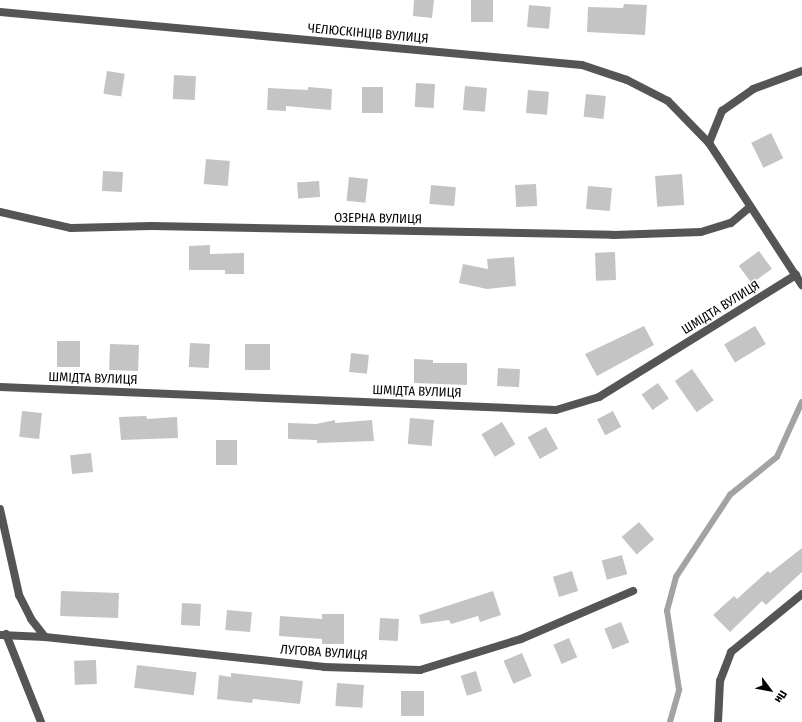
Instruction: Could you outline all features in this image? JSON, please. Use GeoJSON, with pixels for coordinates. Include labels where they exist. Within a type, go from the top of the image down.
{"type":"FeatureCollection","features":[{"type":"Feature","properties":{"kind":"street","name":"ЧЕЛЮСКІНЦІВ ВУЛИЦЯ"},"geometry":{"type":"LineString","coordinates":[[0,12],[582,65],[627,80],[668,101],[709,143],[802,285]]}},
{"type":"Feature","properties":{"kind":"street"},"geometry":{"type":"LineString","coordinates":[[709,143],[722,111],[753,89],[802,71]]}},
{"type":"Feature","properties":{"kind":"street","name":"ОЗЕРНА ВУЛИЦЯ"},"geometry":{"type":"LineString","coordinates":[[0,212],[71,228],[160,226],[613,235],[701,232],[731,223],[750,207]]}},
{"type":"Feature","properties":{"kind":"street","name":"ШМІДТА ВУЛИЦЯ"},"geometry":{"type":"LineString","coordinates":[[0,387],[556,410],[599,397],[796,275]]}},
{"type":"Feature","properties":{"kind":"street"},"geometry":{"type":"LineString","coordinates":[[0,509],[19,595],[31,618],[45,637]]}},
{"type":"Feature","properties":{"kind":"street","name":"ЛУГОВА ВУЛИЦЯ"},"geometry":{"type":"LineString","coordinates":[[3,634],[45,637],[324,667],[420,670],[521,639],[633,591]]}},
{"type":"Feature","properties":{"kind":"street"},"geometry":{"type":"LineString","coordinates":[[718,722],[720,681],[731,652],[802,594]]}},
{"type":"Feature","properties":{"kind":"street"},"geometry":{"type":"LineString","coordinates":[[3,634],[41,722]]}},
{"type":"Feature","properties":{"kind":"building"},"geometry":{"type":"Polygon","coordinates":[[[414,0],[434,0],[432,18],[413,16],[414,0]]]}},
{"type":"Feature","properties":{"kind":"building"},"geometry":{"type":"Polygon","coordinates":[[[471,0],[493,0],[493,22],[471,22],[471,0]]]}},
{"type":"Feature","properties":{"kind":"building"},"geometry":{"type":"Polygon","coordinates":[[[624,4],[647,5],[645,35],[587,32],[588,7],[623,8],[624,4]]]}},
{"type":"Feature","properties":{"kind":"building"},"geometry":{"type":"Polygon","coordinates":[[[529,5],[551,7],[549,29],[527,27],[529,5]]]}},
{"type":"Feature","properties":{"kind":"building"},"geometry":{"type":"Polygon","coordinates":[[[107,71],[125,74],[121,97],[103,94],[107,71]]]}},
{"type":"Feature","properties":{"kind":"building"},"geometry":{"type":"Polygon","coordinates":[[[174,75],[196,76],[195,100],[173,99],[174,75]]]}},
{"type":"Feature","properties":{"kind":"building"},"geometry":{"type":"Polygon","coordinates":[[[416,83],[435,84],[434,108],[415,107],[416,83]]]}},
{"type":"Feature","properties":{"kind":"building"},"geometry":{"type":"Polygon","coordinates":[[[465,86],[487,88],[485,112],[463,110],[465,86]]]}},
{"type":"Feature","properties":{"kind":"building"},"geometry":{"type":"Polygon","coordinates":[[[308,87],[332,89],[331,110],[286,106],[286,111],[267,110],[268,88],[308,90],[308,87]]]}},
{"type":"Feature","properties":{"kind":"building"},"geometry":{"type":"Polygon","coordinates":[[[362,87],[383,87],[383,113],[362,113],[362,87]]]}},
{"type":"Feature","properties":{"kind":"building"},"geometry":{"type":"Polygon","coordinates":[[[528,90],[549,92],[547,115],[526,113],[528,90]]]}},
{"type":"Feature","properties":{"kind":"building"},"geometry":{"type":"Polygon","coordinates":[[[586,94],[606,96],[603,119],[584,117],[586,94]]]}},
{"type":"Feature","properties":{"kind":"building"},"geometry":{"type":"Polygon","coordinates":[[[771,133],[783,158],[764,168],[751,143],[771,133]]]}},
{"type":"Feature","properties":{"kind":"building"},"geometry":{"type":"Polygon","coordinates":[[[206,159],[230,161],[228,186],[204,184],[206,159]]]}},
{"type":"Feature","properties":{"kind":"building"},"geometry":{"type":"Polygon","coordinates":[[[103,171],[123,172],[122,192],[102,191],[103,171]]]}},
{"type":"Feature","properties":{"kind":"building"},"geometry":{"type":"Polygon","coordinates":[[[682,174],[684,205],[657,207],[655,176],[682,174]]]}},
{"type":"Feature","properties":{"kind":"building"},"geometry":{"type":"Polygon","coordinates":[[[349,177],[368,179],[365,203],[346,201],[349,177]]]}},
{"type":"Feature","properties":{"kind":"building"},"geometry":{"type":"Polygon","coordinates":[[[319,181],[320,197],[298,198],[297,183],[319,181]]]}},
{"type":"Feature","properties":{"kind":"building"},"geometry":{"type":"Polygon","coordinates":[[[536,184],[537,206],[516,207],[515,185],[536,184]]]}},
{"type":"Feature","properties":{"kind":"building"},"geometry":{"type":"Polygon","coordinates":[[[431,185],[456,187],[454,206],[429,204],[431,185]]]}},
{"type":"Feature","properties":{"kind":"building"},"geometry":{"type":"Polygon","coordinates":[[[588,186],[612,188],[610,211],[586,209],[588,186]]]}},
{"type":"Feature","properties":{"kind":"building"},"geometry":{"type":"Polygon","coordinates":[[[210,245],[210,254],[244,253],[244,274],[225,274],[225,270],[189,270],[189,246],[210,245]]]}},
{"type":"Feature","properties":{"kind":"building"},"geometry":{"type":"Polygon","coordinates":[[[759,251],[772,269],[752,283],[739,266],[759,251]]]}},
{"type":"Feature","properties":{"kind":"building"},"geometry":{"type":"Polygon","coordinates":[[[615,252],[616,280],[596,281],[595,253],[615,252]]]}},
{"type":"Feature","properties":{"kind":"building"},"geometry":{"type":"Polygon","coordinates":[[[514,257],[516,286],[487,289],[459,283],[463,264],[488,269],[487,259],[514,257]]]}},
{"type":"Feature","properties":{"kind":"building"},"geometry":{"type":"Polygon","coordinates":[[[644,326],[654,345],[597,376],[585,354],[644,326]]]}},
{"type":"Feature","properties":{"kind":"building"},"geometry":{"type":"Polygon","coordinates":[[[755,326],[766,344],[735,363],[724,345],[755,326]]]}},
{"type":"Feature","properties":{"kind":"building"},"geometry":{"type":"Polygon","coordinates":[[[57,341],[80,341],[80,367],[57,367],[57,341]]]}},
{"type":"Feature","properties":{"kind":"building"},"geometry":{"type":"Polygon","coordinates":[[[190,343],[210,344],[209,368],[189,367],[190,343]]]}},
{"type":"Feature","properties":{"kind":"building"},"geometry":{"type":"Polygon","coordinates":[[[110,344],[139,345],[138,371],[109,370],[110,344]]]}},
{"type":"Feature","properties":{"kind":"building"},"geometry":{"type":"Polygon","coordinates":[[[245,344],[270,344],[270,370],[245,370],[245,344]]]}},
{"type":"Feature","properties":{"kind":"building"},"geometry":{"type":"Polygon","coordinates":[[[351,353],[369,355],[367,374],[349,372],[351,353]]]}},
{"type":"Feature","properties":{"kind":"building"},"geometry":{"type":"Polygon","coordinates":[[[414,359],[433,360],[433,363],[467,363],[467,385],[414,383],[414,359]]]}},
{"type":"Feature","properties":{"kind":"building"},"geometry":{"type":"Polygon","coordinates":[[[498,368],[520,369],[519,387],[497,386],[498,368]]]}},
{"type":"Feature","properties":{"kind":"building"},"geometry":{"type":"Polygon","coordinates":[[[692,369],[714,400],[697,412],[675,381],[692,369]]]}},
{"type":"Feature","properties":{"kind":"building"},"geometry":{"type":"Polygon","coordinates":[[[658,383],[669,399],[653,410],[642,394],[658,383]]]}},
{"type":"Feature","properties":{"kind":"building"},"geometry":{"type":"Polygon","coordinates":[[[22,411],[42,413],[39,439],[19,437],[22,411]]]}},
{"type":"Feature","properties":{"kind":"building"},"geometry":{"type":"Polygon","coordinates":[[[613,411],[621,427],[605,435],[597,419],[613,411]]]}},
{"type":"Feature","properties":{"kind":"building"},"geometry":{"type":"Polygon","coordinates":[[[146,416],[147,419],[177,417],[178,438],[121,440],[119,417],[146,416]]]}},
{"type":"Feature","properties":{"kind":"building"},"geometry":{"type":"Polygon","coordinates":[[[410,418],[434,420],[432,446],[408,444],[410,418]]]}},
{"type":"Feature","properties":{"kind":"building"},"geometry":{"type":"Polygon","coordinates":[[[335,420],[335,423],[372,420],[374,441],[317,443],[317,440],[288,439],[288,423],[316,424],[335,420]]]}},
{"type":"Feature","properties":{"kind":"building"},"geometry":{"type":"Polygon","coordinates":[[[502,422],[515,444],[495,457],[481,434],[502,422]]]}},
{"type":"Feature","properties":{"kind":"building"},"geometry":{"type":"Polygon","coordinates":[[[546,427],[558,449],[540,459],[528,437],[546,427]]]}},
{"type":"Feature","properties":{"kind":"building"},"geometry":{"type":"Polygon","coordinates":[[[216,440],[237,440],[237,465],[216,465],[216,440]]]}},
{"type":"Feature","properties":{"kind":"building"},"geometry":{"type":"Polygon","coordinates":[[[91,453],[93,472],[72,474],[70,455],[91,453]]]}},
{"type":"Feature","properties":{"kind":"building"},"geometry":{"type":"Polygon","coordinates":[[[639,522],[654,539],[637,554],[622,537],[639,522]]]}},
{"type":"Feature","properties":{"kind":"building"},"geometry":{"type":"Polygon","coordinates":[[[802,548],[802,572],[766,605],[762,601],[730,632],[713,615],[734,596],[737,599],[768,571],[770,573],[802,548]]]}},
{"type":"Feature","properties":{"kind":"building"},"geometry":{"type":"Polygon","coordinates":[[[622,555],[627,574],[607,580],[602,560],[622,555]]]}},
{"type":"Feature","properties":{"kind":"building"},"geometry":{"type":"Polygon","coordinates":[[[572,571],[578,591],[559,597],[553,577],[572,571]]]}},
{"type":"Feature","properties":{"kind":"building"},"geometry":{"type":"Polygon","coordinates":[[[61,591],[119,593],[118,618],[60,616],[61,591]]]}},
{"type":"Feature","properties":{"kind":"building"},"geometry":{"type":"Polygon","coordinates":[[[493,591],[501,615],[480,622],[478,616],[451,624],[449,620],[421,624],[419,615],[493,591]]]}},
{"type":"Feature","properties":{"kind":"building"},"geometry":{"type":"Polygon","coordinates":[[[182,603],[201,604],[200,626],[181,625],[182,603]]]}},
{"type":"Feature","properties":{"kind":"building"},"geometry":{"type":"Polygon","coordinates":[[[227,610],[252,612],[250,632],[225,630],[227,610]]]}},
{"type":"Feature","properties":{"kind":"building"},"geometry":{"type":"Polygon","coordinates":[[[322,614],[344,614],[344,644],[322,644],[322,639],[279,636],[280,616],[322,619],[322,614]]]}},
{"type":"Feature","properties":{"kind":"building"},"geometry":{"type":"Polygon","coordinates":[[[380,618],[399,619],[398,641],[379,640],[380,618]]]}},
{"type":"Feature","properties":{"kind":"building"},"geometry":{"type":"Polygon","coordinates":[[[621,622],[629,642],[613,649],[604,629],[621,622]]]}},
{"type":"Feature","properties":{"kind":"building"},"geometry":{"type":"Polygon","coordinates":[[[569,638],[577,657],[562,664],[553,645],[569,638]]]}},
{"type":"Feature","properties":{"kind":"building"},"geometry":{"type":"Polygon","coordinates":[[[522,653],[532,676],[513,684],[504,661],[522,653]]]}},
{"type":"Feature","properties":{"kind":"building"},"geometry":{"type":"Polygon","coordinates":[[[96,660],[97,684],[75,685],[74,661],[96,660]]]}},
{"type":"Feature","properties":{"kind":"building"},"geometry":{"type":"Polygon","coordinates":[[[137,665],[197,672],[194,695],[134,688],[137,665]]]}},
{"type":"Feature","properties":{"kind":"building"},"geometry":{"type":"Polygon","coordinates":[[[476,671],[482,691],[467,696],[461,676],[476,671]]]}},
{"type":"Feature","properties":{"kind":"building"},"geometry":{"type":"Polygon","coordinates":[[[231,673],[303,681],[300,704],[253,699],[252,703],[217,699],[219,675],[231,677],[231,673]]]}},
{"type":"Feature","properties":{"kind":"building"},"geometry":{"type":"Polygon","coordinates":[[[337,683],[364,685],[362,708],[335,706],[337,683]]]}},
{"type":"Feature","properties":{"kind":"building"},"geometry":{"type":"Polygon","coordinates":[[[401,691],[424,691],[424,716],[401,716],[401,691]]]}},
{"type":"Feature","properties":{"kind":"waterway"},"geometry":{"type":"LineString","coordinates":[[670,722],[679,690],[667,611],[676,577],[730,495],[777,457],[802,402]]}}]}
